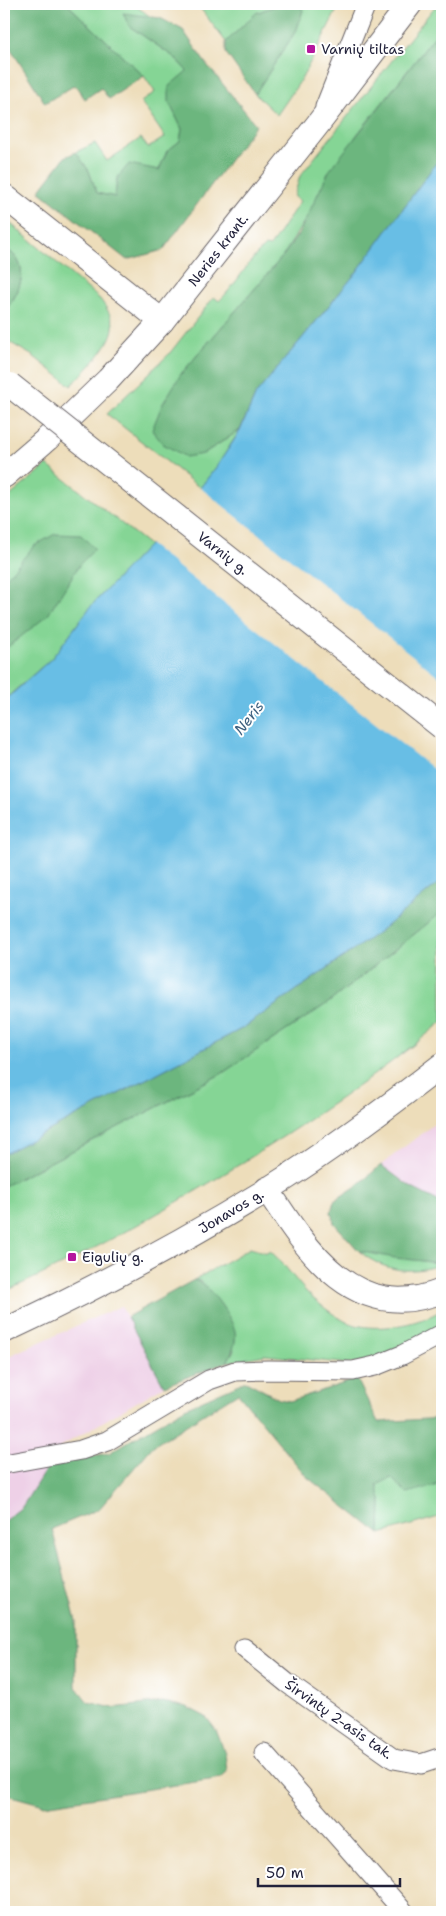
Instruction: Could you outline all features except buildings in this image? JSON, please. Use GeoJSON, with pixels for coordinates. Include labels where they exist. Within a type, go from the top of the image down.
{"type":"FeatureCollection","features":[{"type":"Feature","properties":{"kind":"main road","name":"Neries krant."},"geometry":{"type":"LineString","coordinates":[[4,476],[47,439],[108,380],[162,321],[410,4]]}},
{"type":"Feature","properties":{"kind":"main road"},"geometry":{"type":"LineString","coordinates":[[4,196],[162,321]]}},
{"type":"Feature","properties":{"kind":"main road","name":"Varnių g."},"geometry":{"type":"LineString","coordinates":[[7,383],[442,726]]}},
{"type":"Feature","properties":{"kind":"main road","name":"Jonavos g."},"geometry":{"type":"LineString","coordinates":[[4,1331],[63,1303],[154,1255],[267,1189],[380,1113],[442,1065]]}},
{"type":"Feature","properties":{"kind":"main road"},"geometry":{"type":"LineString","coordinates":[[267,1189],[292,1228],[313,1254],[325,1266],[358,1290],[387,1300],[402,1301],[424,1298],[442,1291]]}},
{"type":"Feature","properties":{"kind":"street"},"geometry":{"type":"LineString","coordinates":[[318,124],[366,4]]}},
{"type":"Feature","properties":{"kind":"street"},"geometry":{"type":"LineString","coordinates":[[4,1464],[81,1450],[107,1441],[209,1380],[235,1371],[353,1371],[375,1366],[442,1334]]}},
{"type":"Feature","properties":{"kind":"street","name":"Širvintų 2-asis tak."},"geometry":{"type":"LineString","coordinates":[[244,1648],[287,1683],[394,1758],[421,1764],[442,1757]]}},
{"type":"Feature","properties":{"kind":"street"},"geometry":{"type":"LineString","coordinates":[[264,1753],[404,1912]]}},
{"type":"Feature","properties":{"kind":"shaded area"},"geometry":{"type":"Polygon","coordinates":[[[442,1118],[442,1203],[412,1188],[381,1165],[442,1118]]]}},
{"type":"Feature","properties":{"kind":"shaded area"},"geometry":{"type":"Polygon","coordinates":[[[121,1306],[164,1386],[60,1447],[22,1507],[4,1521],[4,1358],[121,1306]]]}},
{"type":"Feature","properties":{"kind":"green space"},"geometry":{"type":"Polygon","coordinates":[[[4,4],[67,4],[144,76],[109,99],[101,88],[85,99],[75,85],[45,103],[4,38],[4,4]]]}},
{"type":"Feature","properties":{"kind":"green space"},"geometry":{"type":"Polygon","coordinates":[[[67,4],[133,4],[151,17],[124,14],[129,26],[174,57],[187,71],[169,102],[182,129],[180,141],[167,151],[159,170],[139,167],[117,178],[115,197],[97,193],[89,171],[76,152],[95,143],[107,161],[141,138],[148,148],[165,137],[141,102],[155,92],[144,76],[67,4]]]}},
{"type":"Feature","properties":{"kind":"green space"},"geometry":{"type":"Polygon","coordinates":[[[197,4],[280,4],[256,13],[226,42],[197,4]]]}},
{"type":"Feature","properties":{"kind":"green space"},"geometry":{"type":"Polygon","coordinates":[[[280,4],[298,4],[303,10],[297,29],[255,94],[226,53],[226,42],[256,13],[280,4]]]}},
{"type":"Feature","properties":{"kind":"green space"},"geometry":{"type":"Polygon","coordinates":[[[298,4],[340,4],[301,80],[277,115],[255,94],[297,29],[303,10],[298,4]]]}},
{"type":"Feature","properties":{"kind":"green space"},"geometry":{"type":"Polygon","coordinates":[[[437,4],[442,4],[442,27],[356,136],[283,256],[181,374],[203,454],[240,430],[217,466],[200,488],[107,414],[169,354],[214,297],[219,301],[259,252],[265,246],[270,247],[300,201],[294,196],[300,176],[437,4]]]}},
{"type":"Feature","properties":{"kind":"green space"},"geometry":{"type":"Polygon","coordinates":[[[123,13],[160,18],[183,30],[204,61],[256,125],[163,250],[127,260],[39,191],[65,157],[76,152],[89,171],[97,193],[115,197],[117,178],[129,164],[159,170],[167,151],[180,141],[182,129],[169,102],[169,86],[187,71],[174,57],[129,26],[123,13]]]}},
{"type":"Feature","properties":{"kind":"green space"},"geometry":{"type":"Polygon","coordinates":[[[442,27],[442,155],[356,273],[256,394],[240,430],[203,454],[186,457],[163,444],[152,430],[162,405],[181,374],[283,256],[299,233],[329,171],[442,27]]]}},
{"type":"Feature","properties":{"kind":"green space"},"geometry":{"type":"Polygon","coordinates":[[[4,218],[100,299],[111,316],[113,331],[110,339],[91,365],[71,386],[33,356],[4,339],[4,311],[16,295],[21,278],[21,269],[13,254],[4,248],[4,218]]]}},
{"type":"Feature","properties":{"kind":"green space"},"geometry":{"type":"Polygon","coordinates":[[[4,248],[13,254],[18,261],[21,269],[21,278],[16,295],[4,311],[4,248]]]}},
{"type":"Feature","properties":{"kind":"green space"},"geometry":{"type":"Polygon","coordinates":[[[47,465],[149,545],[91,606],[52,658],[4,700],[4,501],[47,465]]]}},
{"type":"Feature","properties":{"kind":"green space"},"geometry":{"type":"Polygon","coordinates":[[[55,534],[81,535],[95,549],[80,564],[48,615],[4,650],[4,580],[34,546],[55,534]]]}},
{"type":"Feature","properties":{"kind":"green space"},"geometry":{"type":"Polygon","coordinates":[[[442,880],[442,912],[328,1003],[221,1074],[4,1186],[4,1154],[243,1028],[380,931],[442,880]]]}},
{"type":"Feature","properties":{"kind":"green space"},"geometry":{"type":"Polygon","coordinates":[[[442,912],[442,1022],[393,1061],[342,1097],[237,1166],[122,1233],[64,1264],[4,1292],[4,1186],[221,1074],[328,1003],[442,912]]]}},
{"type":"Feature","properties":{"kind":"green space"},"geometry":{"type":"Polygon","coordinates":[[[381,1165],[412,1188],[442,1203],[442,1263],[395,1258],[359,1251],[334,1223],[331,1212],[334,1201],[358,1185],[381,1165]]]}},
{"type":"Feature","properties":{"kind":"green space"},"geometry":{"type":"Polygon","coordinates":[[[250,1248],[267,1253],[270,1251],[312,1298],[349,1323],[372,1327],[397,1326],[421,1320],[442,1310],[442,1326],[378,1359],[350,1364],[265,1355],[227,1362],[234,1350],[201,1281],[194,1280],[250,1248]]]}},
{"type":"Feature","properties":{"kind":"green space"},"geometry":{"type":"Polygon","coordinates":[[[359,1251],[442,1264],[420,1270],[399,1270],[378,1263],[359,1251]]]}},
{"type":"Feature","properties":{"kind":"green space"},"geometry":{"type":"Polygon","coordinates":[[[194,1280],[206,1287],[219,1301],[235,1331],[234,1347],[227,1362],[164,1386],[127,1317],[194,1280]]]}},
{"type":"Feature","properties":{"kind":"green space"},"geometry":{"type":"Polygon","coordinates":[[[357,1379],[378,1422],[442,1418],[442,1482],[407,1493],[391,1478],[377,1485],[381,1499],[380,1534],[307,1477],[238,1393],[153,1446],[99,1509],[52,1529],[76,1621],[76,1687],[88,1702],[113,1708],[163,1702],[187,1707],[206,1717],[216,1730],[225,1753],[227,1771],[222,1778],[44,1805],[4,1794],[4,1521],[22,1507],[49,1464],[109,1453],[185,1408],[246,1381],[279,1399],[290,1401],[357,1379]]]}},
{"type":"Feature","properties":{"kind":"green space"},"geometry":{"type":"Polygon","coordinates":[[[391,1478],[434,1486],[442,1482],[442,1516],[380,1534],[381,1499],[376,1485],[391,1478]]]}},
{"type":"Feature","properties":{"kind":"water","name":"Neris"},"geometry":{"type":"Polygon","coordinates":[[[442,155],[442,880],[380,931],[243,1028],[4,1154],[4,701],[52,658],[91,606],[200,488],[240,431],[256,394],[356,273],[442,155]]]}},
{"type":"Feature","properties":{"kind":"pier"},"geometry":{"type":"Polygon","coordinates":[[[198,486],[442,679],[442,776],[148,543],[198,486]]]}},
{"type":"Feature","properties":{"kind":"place","name":"Varnių tiltas"},"geometry":{"type":"Point","coordinates":[311,49]}},
{"type":"Feature","properties":{"kind":"place","name":"Eigulių g."},"geometry":{"type":"Point","coordinates":[72,1257]}}]}
